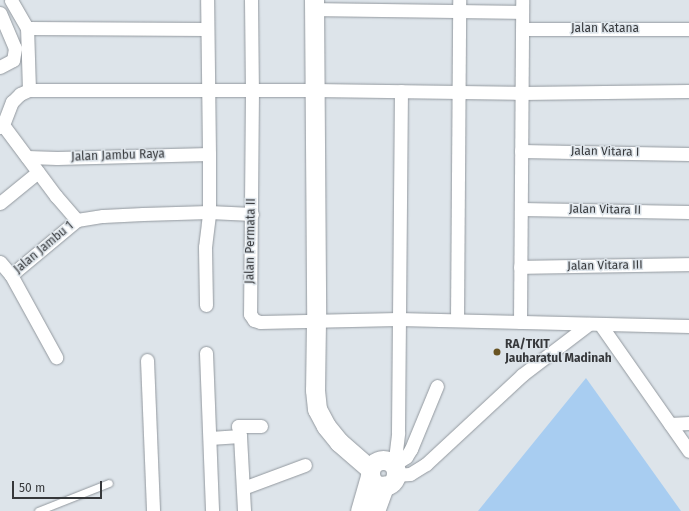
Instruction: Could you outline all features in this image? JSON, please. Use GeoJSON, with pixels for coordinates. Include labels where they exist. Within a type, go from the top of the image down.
{"type":"FeatureCollection","features":[{"type":"Feature","properties":{"kind":"street"},"geometry":{"type":"LineString","coordinates":[[11,0],[27,28],[29,90]]}},
{"type":"Feature","properties":{"kind":"street"},"geometry":{"type":"LineString","coordinates":[[206,305],[205,247],[209,212],[209,90],[206,30],[207,0]]}},
{"type":"Feature","properties":{"kind":"street","name":"Jalan Permata II"},"geometry":{"type":"LineString","coordinates":[[251,0],[252,214],[250,314],[254,320],[260,322],[321,321]]}},
{"type":"Feature","properties":{"kind":"street"},"geometry":{"type":"LineString","coordinates":[[520,322],[522,6],[318,5],[323,390],[325,407],[332,423],[345,438],[383,472],[410,474],[426,464],[522,375],[595,324]]}},
{"type":"Feature","properties":{"kind":"street"},"geometry":{"type":"LineString","coordinates":[[457,320],[459,6]]}},
{"type":"Feature","properties":{"kind":"street"},"geometry":{"type":"LineString","coordinates":[[0,13],[15,48],[13,60],[0,67]]}},
{"type":"Feature","properties":{"kind":"street"},"geometry":{"type":"LineString","coordinates":[[27,28],[206,30]]}},
{"type":"Feature","properties":{"kind":"street","name":"Jalan Katana"},"geometry":{"type":"LineString","coordinates":[[522,29],[689,29]]}},
{"type":"Feature","properties":{"kind":"street"},"geometry":{"type":"LineString","coordinates":[[252,214],[209,212],[103,216],[77,220],[2,126],[12,102],[20,94],[29,90],[318,90],[521,93],[689,91]]}},
{"type":"Feature","properties":{"kind":"street"},"geometry":{"type":"LineString","coordinates":[[362,511],[383,472],[398,432],[401,91]]}},
{"type":"Feature","properties":{"kind":"street","name":"Jalan Vitara I"},"geometry":{"type":"LineString","coordinates":[[521,152],[689,154]]}},
{"type":"Feature","properties":{"kind":"street","name":"Jalan Jambu Raya"},"geometry":{"type":"LineString","coordinates":[[27,157],[57,158],[209,154]]}},
{"type":"Feature","properties":{"kind":"street"},"geometry":{"type":"LineString","coordinates":[[0,203],[38,172]]}},
{"type":"Feature","properties":{"kind":"street","name":"Jalan Vitara II"},"geometry":{"type":"LineString","coordinates":[[521,209],[689,212]]}},
{"type":"Feature","properties":{"kind":"street","name":"Jalan Jambu 1"},"geometry":{"type":"LineString","coordinates":[[11,275],[77,220]]}},
{"type":"Feature","properties":{"kind":"street"},"geometry":{"type":"LineString","coordinates":[[0,262],[11,275],[56,357]]}},
{"type":"Feature","properties":{"kind":"street","name":"Jalan Vitara III"},"geometry":{"type":"LineString","coordinates":[[520,267],[689,264]]}},
{"type":"Feature","properties":{"kind":"street"},"geometry":{"type":"LineString","coordinates":[[321,321],[398,319],[689,326]]}},
{"type":"Feature","properties":{"kind":"street"},"geometry":{"type":"LineString","coordinates":[[595,324],[689,451]]}},
{"type":"Feature","properties":{"kind":"street"},"geometry":{"type":"LineString","coordinates":[[206,353],[212,511]]}},
{"type":"Feature","properties":{"kind":"street"},"geometry":{"type":"LineString","coordinates":[[147,360],[153,511]]}},
{"type":"Feature","properties":{"kind":"street"},"geometry":{"type":"LineString","coordinates":[[383,472],[406,456],[411,449],[437,386]]}},
{"type":"Feature","properties":{"kind":"street"},"geometry":{"type":"LineString","coordinates":[[670,424],[689,423]]}},
{"type":"Feature","properties":{"kind":"street"},"geometry":{"type":"LineString","coordinates":[[244,511],[240,436],[238,426],[261,426]]}},
{"type":"Feature","properties":{"kind":"street"},"geometry":{"type":"LineString","coordinates":[[210,438],[240,436]]}},
{"type":"Feature","properties":{"kind":"street"},"geometry":{"type":"LineString","coordinates":[[243,488],[304,466]]}},
{"type":"Feature","properties":{"kind":"lane"},"geometry":{"type":"LineString","coordinates":[[38,511],[109,483]]}},
{"type":"Feature","properties":{"kind":"shaded area"},"geometry":{"type":"Polygon","coordinates":[[[586,378],[681,511],[478,511],[586,378]]]}},
{"type":"Feature","properties":{"kind":"place","name":"RA/TKIT Jauharatul Madinah"},"geometry":{"type":"Point","coordinates":[497,352]}}]}
